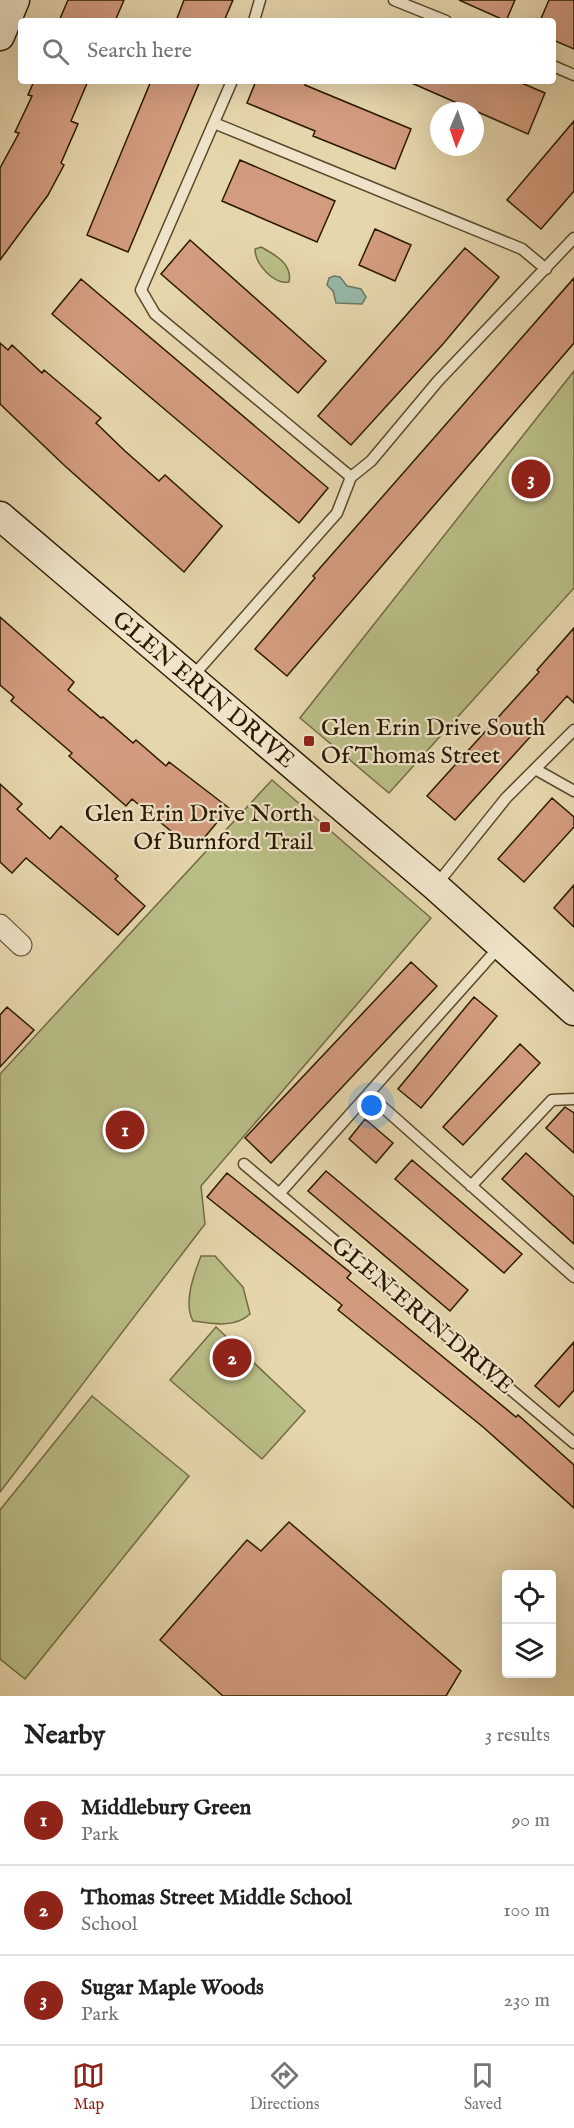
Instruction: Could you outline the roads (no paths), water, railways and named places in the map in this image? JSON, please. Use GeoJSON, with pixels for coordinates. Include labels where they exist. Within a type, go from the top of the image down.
{"type":"FeatureCollection","features":[{"type":"Feature","properties":{"kind":"street"},"geometry":{"type":"LineString","coordinates":[[0,36],[15,0]]}},
{"type":"Feature","properties":{"kind":"street","name":"GLEN ERIN DRIVE"},"geometry":{"type":"LineString","coordinates":[[0,516],[435,886],[574,1011]]}},
{"type":"Feature","properties":{"kind":"street"},"geometry":{"type":"LineString","coordinates":[[0,925],[21,945]]}},
{"type":"Feature","properties":{"kind":"lane"},"geometry":{"type":"LineString","coordinates":[[255,18],[260,0]]}},
{"type":"Feature","properties":{"kind":"lane"},"geometry":{"type":"LineString","coordinates":[[394,0],[439,18]]}},
{"type":"Feature","properties":{"kind":"lane"},"geometry":{"type":"LineString","coordinates":[[556,67],[574,75]]}},
{"type":"Feature","properties":{"kind":"lane"},"geometry":{"type":"LineString","coordinates":[[231,84],[141,290],[155,314],[351,477]]}},
{"type":"Feature","properties":{"kind":"lane"},"geometry":{"type":"LineString","coordinates":[[214,123],[522,249],[546,269]]}},
{"type":"Feature","properties":{"kind":"lane"},"geometry":{"type":"LineString","coordinates":[[192,678],[337,513],[351,477],[371,461],[438,381],[574,238]]}},
{"type":"Feature","properties":{"kind":"lane"},"geometry":{"type":"LineString","coordinates":[[435,886],[506,798],[574,730]]}},
{"type":"Feature","properties":{"kind":"lane"},"geometry":{"type":"LineString","coordinates":[[536,769],[574,791]]}},
{"type":"Feature","properties":{"kind":"lane"},"geometry":{"type":"LineString","coordinates":[[279,1194],[500,946]]}},
{"type":"Feature","properties":{"kind":"lane"},"geometry":{"type":"LineString","coordinates":[[368,1094],[574,1277]]}},
{"type":"Feature","properties":{"kind":"lane"},"geometry":{"type":"LineString","coordinates":[[471,1186],[540,1110],[552,1100],[574,1099]]}},
{"type":"Feature","properties":{"kind":"lane","name":"GLEN ERIN DRIVE"},"geometry":{"type":"LineString","coordinates":[[244,1164],[570,1439],[574,1427]]}},
{"type":"Feature","properties":{"kind":"place","name":"Sugar Maple Woods"},"geometry":{"type":"Point","coordinates":[531,479]}},
{"type":"Feature","properties":{"kind":"place","name":"Glen Erin Drive South Of Thomas Street"},"geometry":{"type":"Point","coordinates":[309,741]}},
{"type":"Feature","properties":{"kind":"place","name":"Glen Erin Drive North Of Burnford Trail"},"geometry":{"type":"Point","coordinates":[325,827]}},
{"type":"Feature","properties":{"kind":"place","name":"Middlebury Green"},"geometry":{"type":"Point","coordinates":[125,1130]}},
{"type":"Feature","properties":{"kind":"place","name":"Thomas Street Middle School"},"geometry":{"type":"Point","coordinates":[232,1358]}}]}
